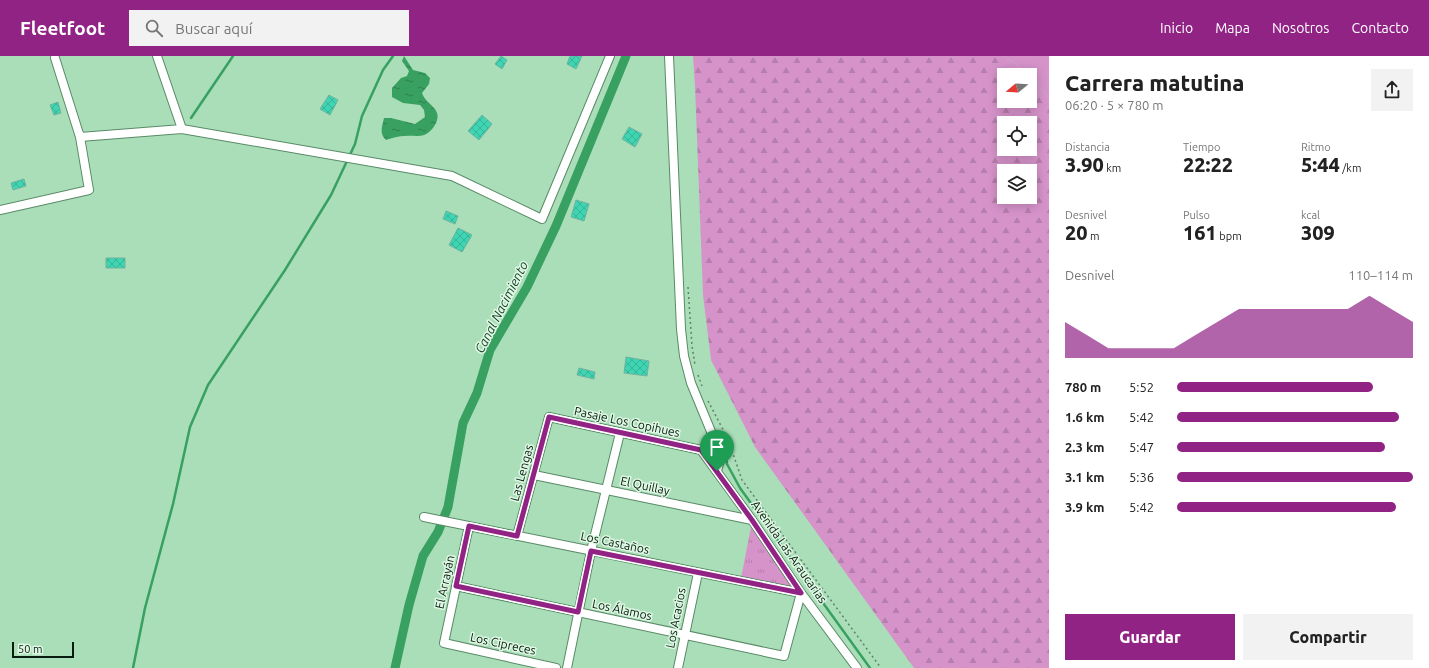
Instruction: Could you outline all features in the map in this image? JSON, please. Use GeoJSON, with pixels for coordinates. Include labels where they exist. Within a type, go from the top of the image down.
{"type":"FeatureCollection","features":[{"type":"Feature","properties":{"kind":"street"},"geometry":{"type":"LineString","coordinates":[[157,56],[182,129]]}},
{"type":"Feature","properties":{"kind":"street"},"geometry":{"type":"LineString","coordinates":[[80,137],[182,129],[452,176],[542,220],[610,56]]}},
{"type":"Feature","properties":{"kind":"street"},"geometry":{"type":"LineString","coordinates":[[669,56],[681,329],[684,356],[691,383],[717,446],[720,460],[717,471]]}},
{"type":"Feature","properties":{"kind":"street"},"geometry":{"type":"LineString","coordinates":[[0,210],[89,190],[80,137],[55,58]]}},
{"type":"Feature","properties":{"kind":"street","name":"Pasaje Los Copihues"},"geometry":{"type":"LineString","coordinates":[[549,417],[701,450]]}},
{"type":"Feature","properties":{"kind":"street","name":"Las Lengas"},"geometry":{"type":"LineString","coordinates":[[517,536],[549,417]]}},
{"type":"Feature","properties":{"kind":"street"},"geometry":{"type":"LineString","coordinates":[[567,668],[591,551],[620,433]]}},
{"type":"Feature","properties":{"kind":"street","name":"Avenida Las Araucarias"},"geometry":{"type":"LineString","coordinates":[[701,450],[752,520],[801,593],[857,668]]}},
{"type":"Feature","properties":{"kind":"street","name":"El Quillay"},"geometry":{"type":"LineString","coordinates":[[534,475],[752,520]]}},
{"type":"Feature","properties":{"kind":"street","name":"Los Castaños"},"geometry":{"type":"LineString","coordinates":[[424,516],[801,593]]}},
{"type":"Feature","properties":{"kind":"street","name":"El Arrayán"},"geometry":{"type":"LineString","coordinates":[[444,643],[469,526]]}},
{"type":"Feature","properties":{"kind":"street","name":"Los Acacios"},"geometry":{"type":"LineString","coordinates":[[678,668],[698,573]]}},
{"type":"Feature","properties":{"kind":"street","name":"Los Álamos"},"geometry":{"type":"LineString","coordinates":[[456,586],[784,656],[801,593]]}},
{"type":"Feature","properties":{"kind":"street","name":"Los Cipreces"},"geometry":{"type":"LineString","coordinates":[[444,643],[556,668]]}},
{"type":"Feature","properties":{"kind":"path"},"geometry":{"type":"LineString","coordinates":[[688,287],[692,346],[696,368]]}},
{"type":"Feature","properties":{"kind":"path"},"geometry":{"type":"LineString","coordinates":[[698,375],[702,388]]}},
{"type":"Feature","properties":{"kind":"path"},"geometry":{"type":"LineString","coordinates":[[707,399],[728,439],[739,474],[745,485],[881,668]]}},
{"type":"Feature","properties":{"kind":"green space"},"geometry":{"type":"Polygon","coordinates":[[[693,56],[1003,56],[1020,68],[997,68],[997,108],[1037,108],[1037,85],[1049,98],[1049,668],[914,668],[755,447],[711,360],[703,295],[693,56]]]}},
{"type":"Feature","properties":{"kind":"green space"},"geometry":{"type":"Polygon","coordinates":[[[1003,56],[1049,56],[1049,98],[1037,85],[1037,68],[1020,68],[1003,56]]]}},
{"type":"Feature","properties":{"kind":"green space"},"geometry":{"type":"Polygon","coordinates":[[[751,527],[795,588],[741,578],[751,527]]]}},
{"type":"Feature","properties":{"kind":"water"},"geometry":{"type":"Polygon","coordinates":[[[404,56],[413,70],[425,73],[430,78],[429,84],[422,93],[425,99],[436,110],[438,116],[436,123],[427,134],[419,136],[400,136],[386,140],[382,135],[384,118],[391,118],[415,124],[425,117],[424,110],[420,105],[403,103],[392,97],[392,88],[401,78],[407,76],[409,71],[402,61],[404,56]]]}},
{"type":"Feature","properties":{"kind":"building"},"geometry":{"type":"Polygon","coordinates":[[[501,56],[507,60],[502,69],[495,64],[501,56]]]}},
{"type":"Feature","properties":{"kind":"building"},"geometry":{"type":"Polygon","coordinates":[[[570,56],[582,56],[576,69],[567,64],[570,56]]]}},
{"type":"Feature","properties":{"kind":"building"},"geometry":{"type":"Polygon","coordinates":[[[329,95],[338,100],[330,115],[320,109],[329,95]]]}},
{"type":"Feature","properties":{"kind":"building"},"geometry":{"type":"Polygon","coordinates":[[[58,102],[61,113],[54,115],[50,105],[58,102]]]}},
{"type":"Feature","properties":{"kind":"building"},"geometry":{"type":"Polygon","coordinates":[[[482,115],[492,124],[479,140],[468,131],[482,115]]]}},
{"type":"Feature","properties":{"kind":"building"},"geometry":{"type":"Polygon","coordinates":[[[629,127],[642,134],[635,147],[622,139],[629,127]]]}},
{"type":"Feature","properties":{"kind":"building"},"geometry":{"type":"Polygon","coordinates":[[[24,179],[26,186],[13,190],[11,183],[24,179]]]}},
{"type":"Feature","properties":{"kind":"building"},"geometry":{"type":"Polygon","coordinates":[[[576,200],[589,204],[584,221],[571,217],[576,200]]]}},
{"type":"Feature","properties":{"kind":"building"},"geometry":{"type":"Polygon","coordinates":[[[446,211],[458,216],[455,224],[443,219],[446,211]]]}},
{"type":"Feature","properties":{"kind":"building"},"geometry":{"type":"Polygon","coordinates":[[[458,228],[472,235],[462,252],[449,245],[458,228]]]}},
{"type":"Feature","properties":{"kind":"building"},"geometry":{"type":"Polygon","coordinates":[[[106,258],[125,258],[125,268],[106,268],[106,258]]]}},
{"type":"Feature","properties":{"kind":"building"},"geometry":{"type":"Polygon","coordinates":[[[626,357],[649,361],[647,376],[624,373],[626,357]]]}},
{"type":"Feature","properties":{"kind":"building"},"geometry":{"type":"Polygon","coordinates":[[[579,368],[595,372],[594,379],[577,375],[579,368]]]}},
{"type":"Feature","properties":{"kind":"waterway"},"geometry":{"type":"LineString","coordinates":[[191,118],[233,56]]}},
{"type":"Feature","properties":{"kind":"waterway"},"geometry":{"type":"LineString","coordinates":[[133,668],[145,608],[173,504],[190,427],[208,385],[285,270],[331,195],[355,144],[362,116],[383,70],[393,56]]}},
{"type":"Feature","properties":{"kind":"waterway","name":"Canal Nacimiento"},"geometry":{"type":"LineString","coordinates":[[395,668],[409,605],[423,556],[438,532],[448,507],[463,423],[477,393],[490,350],[527,287],[556,226],[626,56]]}},
{"type":"Feature","properties":{"kind":"waterway"},"geometry":{"type":"LineString","coordinates":[[724,440],[727,464],[740,488],[870,668]]}},
{"type":"Feature","properties":{"kind":"route"},"geometry":{"type":"LineString","coordinates":[[549,417],[701,450],[717,471],[801,593],[591,551],[578,612],[456,586],[469,526],[517,536],[549,417]]}}]}
